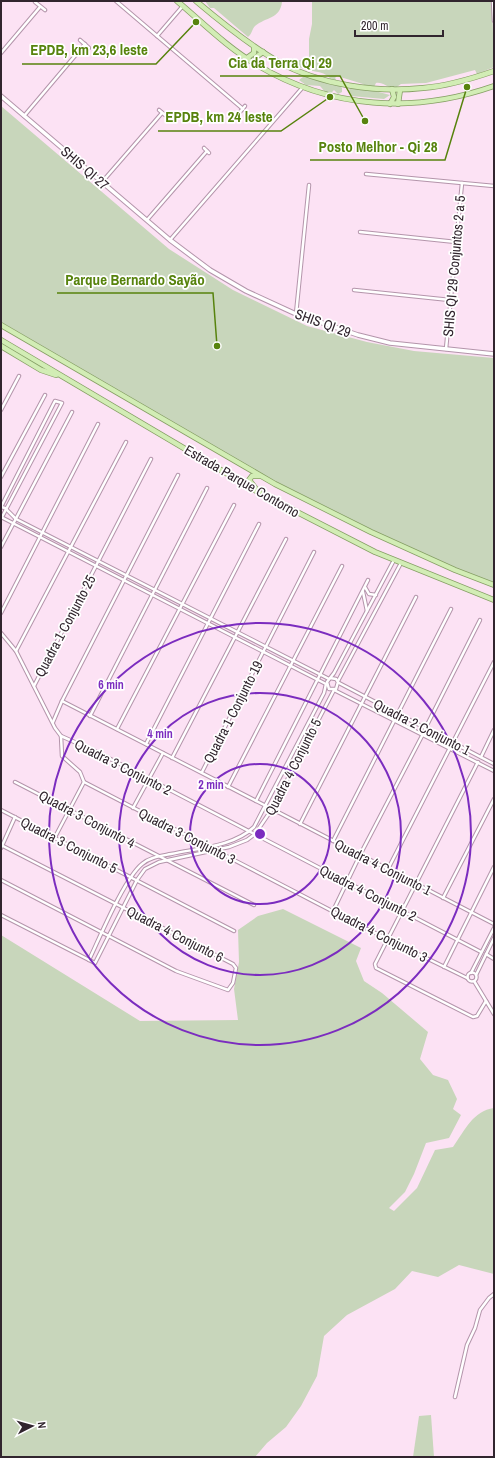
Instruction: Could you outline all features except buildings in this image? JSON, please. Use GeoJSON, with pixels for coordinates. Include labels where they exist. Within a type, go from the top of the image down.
{"type":"FeatureCollection","features":[{"type":"Feature","properties":{"kind":"main road"},"geometry":{"type":"LineString","coordinates":[[177,1],[217,36],[257,65],[303,87],[340,98],[390,104],[433,102],[468,95],[494,86]]}},
{"type":"Feature","properties":{"kind":"main road"},"geometry":{"type":"LineString","coordinates":[[196,1],[254,47],[280,63],[319,78],[349,85],[400,90],[442,86],[494,71]]}},
{"type":"Feature","properties":{"kind":"main road"},"geometry":{"type":"LineString","coordinates":[[247,58],[254,53],[254,47]]}},
{"type":"Feature","properties":{"kind":"main road"},"geometry":{"type":"LineString","coordinates":[[257,65],[255,58],[263,52]]}},
{"type":"Feature","properties":{"kind":"main road"},"geometry":{"type":"LineString","coordinates":[[390,104],[394,97],[392,89]]}},
{"type":"Feature","properties":{"kind":"main road"},"geometry":{"type":"LineString","coordinates":[[398,104],[400,90]]}},
{"type":"Feature","properties":{"kind":"main road","name":"Estrada Parque Contorno"},"geometry":{"type":"LineString","coordinates":[[1,325],[264,477],[371,532],[455,570],[494,585]]}},
{"type":"Feature","properties":{"kind":"main road","name":"Estrada Parque Contorno"},"geometry":{"type":"LineString","coordinates":[[1,340],[258,492],[331,531],[401,563],[494,600]]}},
{"type":"Feature","properties":{"kind":"main road"},"geometry":{"type":"LineString","coordinates":[[1,346],[41,370],[62,376]]}},
{"type":"Feature","properties":{"kind":"main road"},"geometry":{"type":"LineString","coordinates":[[258,492],[249,480],[254,476],[264,477]]}},
{"type":"Feature","properties":{"kind":"street"},"geometry":{"type":"LineString","coordinates":[[116,1],[157,37],[244,108],[240,112]]}},
{"type":"Feature","properties":{"kind":"street"},"geometry":{"type":"LineString","coordinates":[[493,1],[494,21]]}},
{"type":"Feature","properties":{"kind":"street"},"geometry":{"type":"LineString","coordinates":[[35,2],[45,10]]}},
{"type":"Feature","properties":{"kind":"street"},"geometry":{"type":"LineString","coordinates":[[157,37],[183,6]]}},
{"type":"Feature","properties":{"kind":"street"},"geometry":{"type":"LineString","coordinates":[[1,53],[40,7]]}},
{"type":"Feature","properties":{"kind":"street"},"geometry":{"type":"LineString","coordinates":[[80,40],[89,48]]}},
{"type":"Feature","properties":{"kind":"street"},"geometry":{"type":"LineString","coordinates":[[24,116],[85,44]]}},
{"type":"Feature","properties":{"kind":"street"},"geometry":{"type":"LineString","coordinates":[[170,240],[303,87]]}},
{"type":"Feature","properties":{"kind":"street","name":"SHIS QI 27"},"geometry":{"type":"LineString","coordinates":[[1,96],[170,240]]}},
{"type":"Feature","properties":{"kind":"street"},"geometry":{"type":"LineString","coordinates":[[102,183],[162,113]]}},
{"type":"Feature","properties":{"kind":"street"},"geometry":{"type":"LineString","coordinates":[[146,220],[207,151]]}},
{"type":"Feature","properties":{"kind":"street"},"geometry":{"type":"LineString","coordinates":[[366,174],[494,186]]}},
{"type":"Feature","properties":{"kind":"street","name":"SHIS QI 29 Conjuntos 2 a 5"},"geometry":{"type":"LineString","coordinates":[[446,350],[462,183]]}},
{"type":"Feature","properties":{"kind":"street"},"geometry":{"type":"LineString","coordinates":[[296,314],[309,185]]}},
{"type":"Feature","properties":{"kind":"street"},"geometry":{"type":"LineString","coordinates":[[360,232],[456,242]]}},
{"type":"Feature","properties":{"kind":"street","name":"SHIS QI 29"},"geometry":{"type":"LineString","coordinates":[[170,240],[210,270],[269,303],[296,314],[358,335],[390,342],[446,350],[494,354]]}},
{"type":"Feature","properties":{"kind":"street"},"geometry":{"type":"LineString","coordinates":[[354,290],[450,300]]}},
{"type":"Feature","properties":{"kind":"street"},"geometry":{"type":"LineString","coordinates":[[1,410],[19,376]]}},
{"type":"Feature","properties":{"kind":"street"},"geometry":{"type":"LineString","coordinates":[[1,477],[45,395]]}},
{"type":"Feature","properties":{"kind":"street"},"geometry":{"type":"LineString","coordinates":[[300,824],[362,703],[364,697],[338,682],[336,679],[329,679],[16,519],[7,510],[1,507],[55,401],[62,403],[7,510],[1,517],[291,665],[326,684],[329,689],[334,690],[362,703],[395,719],[494,771]]}},
{"type":"Feature","properties":{"kind":"street"},"geometry":{"type":"LineString","coordinates":[[1,547],[72,412]]}},
{"type":"Feature","properties":{"kind":"street"},"geometry":{"type":"LineString","coordinates":[[1,612],[98,424]]}},
{"type":"Feature","properties":{"kind":"street"},"geometry":{"type":"LineString","coordinates":[[16,651],[126,442]]}},
{"type":"Feature","properties":{"kind":"street","name":"Quadra 1 Conjunto 25"},"geometry":{"type":"LineString","coordinates":[[33,686],[151,459]]}},
{"type":"Feature","properties":{"kind":"street"},"geometry":{"type":"LineString","coordinates":[[53,722],[62,701],[178,475]]}},
{"type":"Feature","properties":{"kind":"street"},"geometry":{"type":"LineString","coordinates":[[90,716],[207,488]]}},
{"type":"Feature","properties":{"kind":"street"},"geometry":{"type":"LineString","coordinates":[[117,729],[234,505]]}},
{"type":"Feature","properties":{"kind":"street"},"geometry":{"type":"LineString","coordinates":[[146,744],[258,524]]}},
{"type":"Feature","properties":{"kind":"street"},"geometry":{"type":"LineString","coordinates":[[172,758],[286,539]]}},
{"type":"Feature","properties":{"kind":"street","name":"Quadra 1 Conjunto 19"},"geometry":{"type":"LineString","coordinates":[[202,772],[314,552]]}},
{"type":"Feature","properties":{"kind":"street"},"geometry":{"type":"LineString","coordinates":[[1,915],[89,960],[131,876],[144,863],[158,856],[232,841],[250,832],[258,822],[324,693],[326,684],[394,560]]}},
{"type":"Feature","properties":{"kind":"street"},"geometry":{"type":"LineString","coordinates":[[334,690],[338,687],[338,682],[401,563]]}},
{"type":"Feature","properties":{"kind":"street"},"geometry":{"type":"LineString","coordinates":[[228,787],[342,566]]}},
{"type":"Feature","properties":{"kind":"street"},"geometry":{"type":"LineString","coordinates":[[256,801],[368,580]]}},
{"type":"Feature","properties":{"kind":"street"},"geometry":{"type":"LineString","coordinates":[[382,583],[388,586]]}},
{"type":"Feature","properties":{"kind":"street"},"geometry":{"type":"LineString","coordinates":[[365,587],[368,594],[383,596]]}},
{"type":"Feature","properties":{"kind":"street"},"geometry":{"type":"LineString","coordinates":[[362,592],[367,611]]}},
{"type":"Feature","properties":{"kind":"street","name":"Quadra 2 Conjunto 1"},"geometry":{"type":"LineString","coordinates":[[416,597],[364,697],[494,764]]}},
{"type":"Feature","properties":{"kind":"street"},"geometry":{"type":"LineString","coordinates":[[332,841],[451,609]]}},
{"type":"Feature","properties":{"kind":"street"},"geometry":{"type":"LineString","coordinates":[[425,728],[480,620]]}},
{"type":"Feature","properties":{"kind":"street"},"geometry":{"type":"LineString","coordinates":[[1,633],[16,651],[55,728],[61,736],[62,756],[80,772],[84,782],[55,837]]}},
{"type":"Feature","properties":{"kind":"street"},"geometry":{"type":"LineString","coordinates":[[388,869],[494,662]]}},
{"type":"Feature","properties":{"kind":"street","name":"Quadra 4 Conjunto 5"},"geometry":{"type":"LineString","coordinates":[[89,960],[95,963],[137,880],[145,869],[166,860],[237,844],[255,834],[272,810],[334,690]]}},
{"type":"Feature","properties":{"kind":"street","name":"Quadra 4 Conjunto 1"},"geometry":{"type":"LineString","coordinates":[[62,701],[494,924]]}},
{"type":"Feature","properties":{"kind":"street"},"geometry":{"type":"LineString","coordinates":[[481,757],[494,730]]}},
{"type":"Feature","properties":{"kind":"street"},"geometry":{"type":"LineString","coordinates":[[333,911],[422,734]]}},
{"type":"Feature","properties":{"kind":"street","name":"Quadra 3 Conjunto 2"},"geometry":{"type":"LineString","coordinates":[[61,736],[255,834]]}},
{"type":"Feature","properties":{"kind":"street"},"geometry":{"type":"LineString","coordinates":[[133,808],[163,753]]}},
{"type":"Feature","properties":{"kind":"street"},"geometry":{"type":"LineString","coordinates":[[478,762],[376,960],[376,968],[469,1016],[477,1016],[486,1001]]}},
{"type":"Feature","properties":{"kind":"street","name":"Quadra 3 Conjunto 4"},"geometry":{"type":"LineString","coordinates":[[15,782],[254,905]]}},
{"type":"Feature","properties":{"kind":"street","name":"Quadra 3 Conjunto 3"},"geometry":{"type":"LineString","coordinates":[[84,782],[291,889]]}},
{"type":"Feature","properties":{"kind":"street"},"geometry":{"type":"LineString","coordinates":[[443,898],[494,798]]}},
{"type":"Feature","properties":{"kind":"street"},"geometry":{"type":"LineString","coordinates":[[268,802],[274,805]]}},
{"type":"Feature","properties":{"kind":"street","name":"Quadra 3 Conjunto 5"},"geometry":{"type":"LineString","coordinates":[[1,810],[137,880]]}},
{"type":"Feature","properties":{"kind":"street"},"geometry":{"type":"LineString","coordinates":[[1,846],[15,817]]}},
{"type":"Feature","properties":{"kind":"street","name":"Quadra 4 Conjunto 2"},"geometry":{"type":"LineString","coordinates":[[255,834],[481,952]]}},
{"type":"Feature","properties":{"kind":"street","name":"Quadra 4 Conjunto 6"},"geometry":{"type":"LineString","coordinates":[[1,846],[233,964],[236,968],[234,983],[230,989],[223,989],[176,971],[109,935]]}},
{"type":"Feature","properties":{"kind":"street"},"geometry":{"type":"LineString","coordinates":[[444,967],[456,939],[494,867]]}},
{"type":"Feature","properties":{"kind":"street"},"geometry":{"type":"LineString","coordinates":[[1,880],[109,935]]}},
{"type":"Feature","properties":{"kind":"street"},"geometry":{"type":"LineString","coordinates":[[137,880],[234,931]]}},
{"type":"Feature","properties":{"kind":"street","name":"Quadra 4 Conjunto 3"},"geometry":{"type":"LineString","coordinates":[[291,889],[467,978],[470,981],[474,981]]}},
{"type":"Feature","properties":{"kind":"street"},"geometry":{"type":"LineString","coordinates":[[467,978],[494,928]]}},
{"type":"Feature","properties":{"kind":"street"},"geometry":{"type":"LineString","coordinates":[[494,938],[474,981],[494,1014]]}},
{"type":"Feature","properties":{"kind":"street"},"geometry":{"type":"LineString","coordinates":[[486,954],[494,959]]}},
{"type":"Feature","properties":{"kind":"street"},"geometry":{"type":"LineString","coordinates":[[471,973],[476,975]]}},
{"type":"Feature","properties":{"kind":"street"},"geometry":{"type":"LineString","coordinates":[[455,1397],[467,1345],[475,1328],[480,1310],[488,1298],[494,1294]]}},
{"type":"Feature","properties":{"kind":"green space"},"geometry":{"type":"Polygon","coordinates":[[[205,1],[282,2],[281,8],[278,12],[255,26],[248,37],[214,8],[210,8],[205,1]]]}},
{"type":"Feature","properties":{"kind":"green space"},"geometry":{"type":"Polygon","coordinates":[[[312,1],[492,1],[494,67],[477,74],[475,70],[426,83],[401,84],[394,89],[383,84],[376,83],[374,87],[375,91],[390,95],[384,99],[351,96],[348,91],[352,88],[356,86],[365,86],[363,84],[337,76],[335,78],[342,88],[342,92],[338,94],[334,90],[331,93],[326,93],[320,86],[306,85],[299,80],[307,74],[329,80],[330,78],[319,72],[299,67],[299,60],[307,60],[309,57],[309,39],[312,24],[312,1]]]}},
{"type":"Feature","properties":{"kind":"green space"},"geometry":{"type":"Polygon","coordinates":[[[1,106],[169,249],[233,290],[307,326],[367,342],[414,351],[494,358],[494,584],[399,547],[303,499],[1,322],[1,106]]]}},
{"type":"Feature","properties":{"kind":"green space"},"geometry":{"type":"Polygon","coordinates":[[[283,909],[361,948],[356,961],[364,981],[382,993],[428,1032],[420,1059],[433,1075],[448,1080],[457,1099],[453,1109],[461,1115],[449,1138],[426,1143],[405,1192],[389,1208],[394,1211],[417,1188],[435,1150],[453,1147],[475,1117],[480,1113],[494,1108],[494,1274],[459,1265],[438,1277],[412,1271],[395,1289],[347,1315],[324,1336],[317,1376],[301,1406],[286,1427],[267,1443],[255,1457],[1,1457],[1,935],[140,1021],[238,1020],[234,989],[239,962],[238,930],[258,916],[283,909]]]}},
{"type":"Feature","properties":{"kind":"green space"},"geometry":{"type":"Polygon","coordinates":[[[431,1415],[434,1457],[413,1457],[419,1416],[431,1415]]]}},
{"type":"Feature","properties":{"kind":"place","name":"EPDB, km 23,6 leste"},"geometry":{"type":"Point","coordinates":[196,22]}},
{"type":"Feature","properties":{"kind":"place","name":"Posto Melhor - Qi 28"},"geometry":{"type":"Point","coordinates":[467,87]}},
{"type":"Feature","properties":{"kind":"place","name":"EPDB, km 24 leste"},"geometry":{"type":"Point","coordinates":[330,97]}},
{"type":"Feature","properties":{"kind":"place","name":"Cia da Terra Qi 29"},"geometry":{"type":"Point","coordinates":[365,121]}},
{"type":"Feature","properties":{"kind":"place","name":"Parque Bernardo Sayão"},"geometry":{"type":"Point","coordinates":[217,346]}}]}
